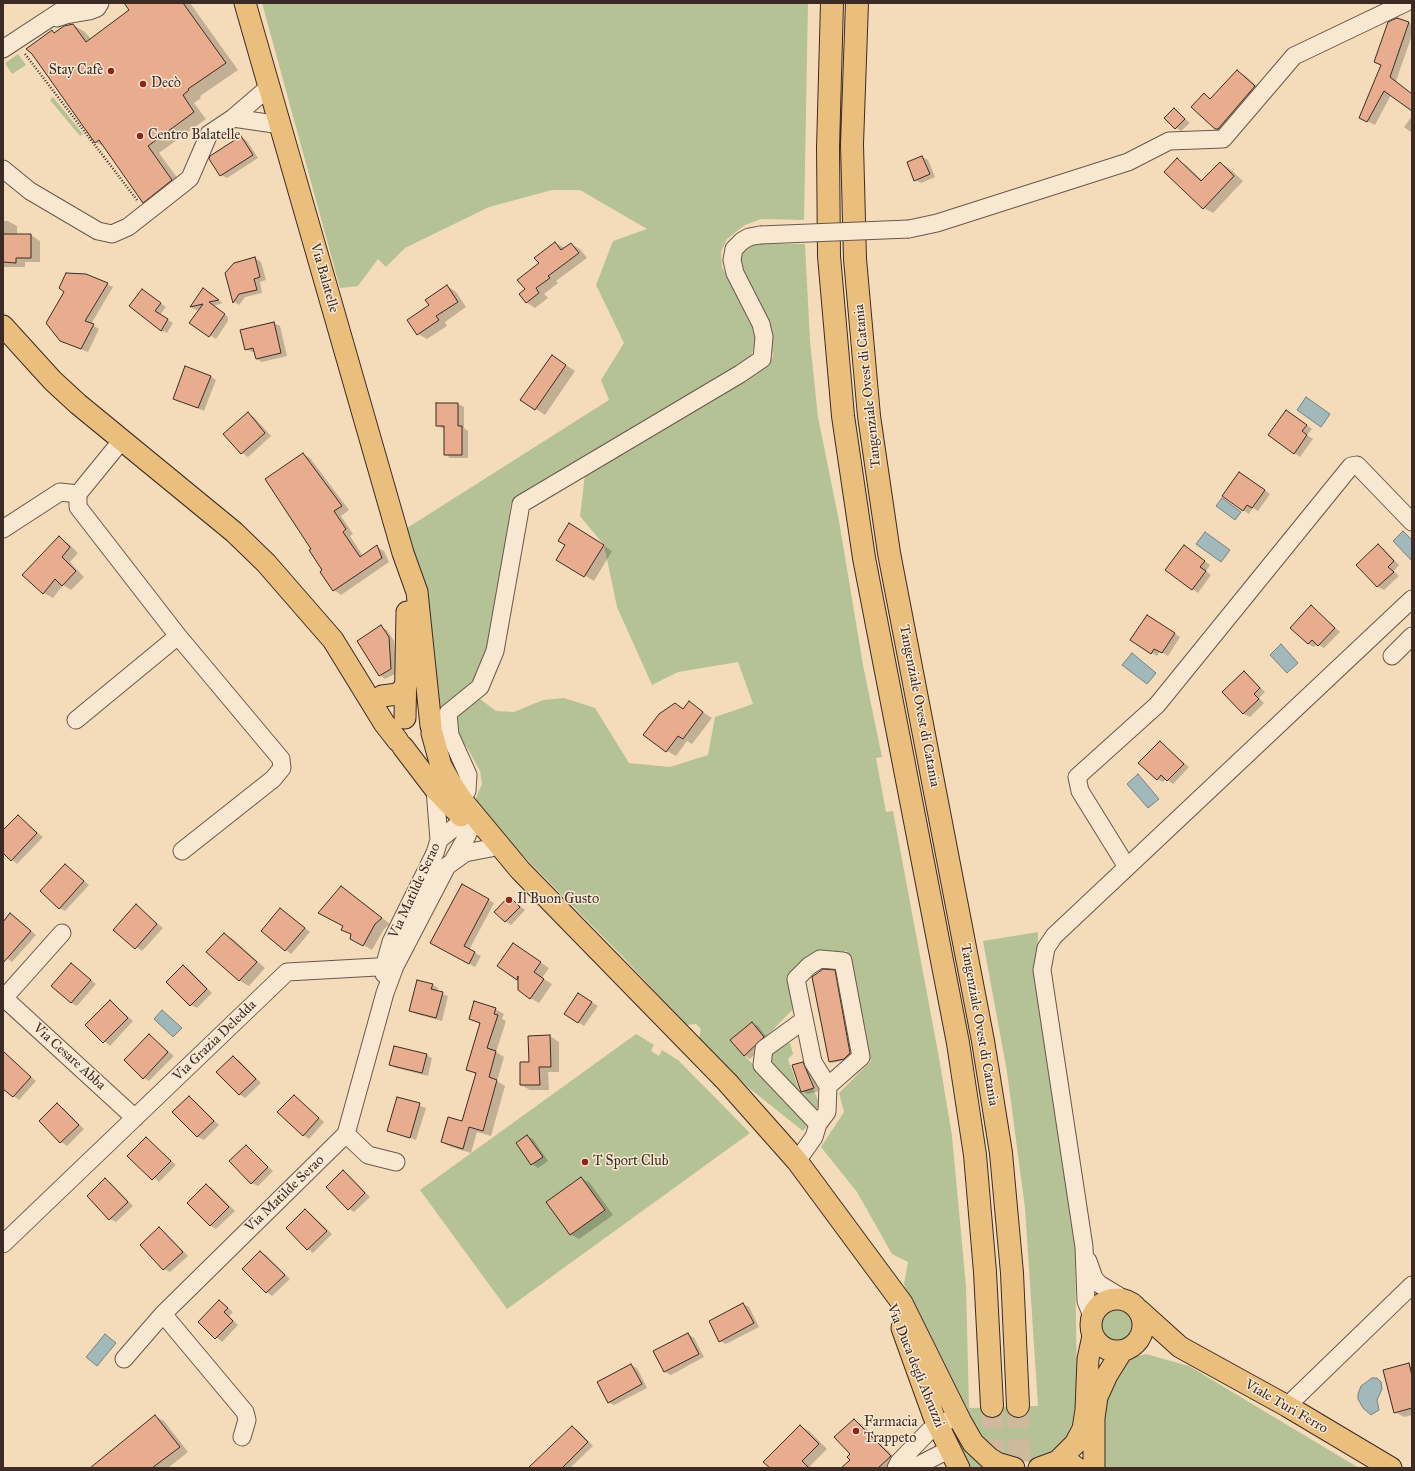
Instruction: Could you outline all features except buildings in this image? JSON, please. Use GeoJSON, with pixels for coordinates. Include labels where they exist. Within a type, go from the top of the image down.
{"type":"FeatureCollection","features":[{"type":"Feature","properties":{"kind":"highway","name":"Tangenziale Ovest di Catania"},"geometry":{"type":"LineString","coordinates":[[832,3],[828,148],[829,256],[843,416],[864,558],[958,1043],[975,1156],[985,1272],[992,1406]]}},
{"type":"Feature","properties":{"kind":"highway","name":"Tangenziale Ovest di Catania"},"geometry":{"type":"LineString","coordinates":[[857,3],[852,144],[855,259],[868,416],[889,553],[983,1041],[1001,1153],[1012,1273],[1018,1406]]}},
{"type":"Feature","properties":{"kind":"main road","name":"Via Balatelle"},"geometry":{"type":"LineString","coordinates":[[245,3],[403,553]]}},
{"type":"Feature","properties":{"kind":"main road"},"geometry":{"type":"LineString","coordinates":[[3,326],[53,381],[234,532],[266,563],[318,621],[345,657],[384,723],[435,789],[471,815],[520,870],[727,1082],[797,1161],[902,1303],[961,1422],[974,1443],[982,1452],[997,1463],[1014,1468]]}},
{"type":"Feature","properties":{"kind":"main road"},"geometry":{"type":"LineString","coordinates":[[403,553],[408,604],[405,718],[397,729],[400,744],[410,750],[422,749],[428,744],[431,730],[425,718],[420,716],[410,716],[405,718]]}},
{"type":"Feature","properties":{"kind":"main road"},"geometry":{"type":"LineString","coordinates":[[403,553],[417,592],[431,730],[441,766],[491,848],[520,870]]}},
{"type":"Feature","properties":{"kind":"main road"},"geometry":{"type":"LineString","coordinates":[[345,657],[405,718]]}},
{"type":"Feature","properties":{"kind":"main road"},"geometry":{"type":"LineString","coordinates":[[382,696],[398,694],[406,686]]}},
{"type":"Feature","properties":{"kind":"main road","name":"Via Duca degli Abruzzi"},"geometry":{"type":"LineString","coordinates":[[872,1264],[907,1339],[938,1426],[959,1468]]}},
{"type":"Feature","properties":{"kind":"main road"},"geometry":{"type":"LineString","coordinates":[[1045,1465],[1074,1444],[1083,1429],[1086,1410],[1088,1359],[1092,1326],[1098,1306],[1112,1299],[1131,1305],[1180,1347]]}},
{"type":"Feature","properties":{"kind":"main road"},"geometry":{"type":"LineString","coordinates":[[1094,1468],[1094,1418],[1097,1397],[1107,1375],[1128,1348],[1139,1339],[1143,1328],[1142,1317],[1131,1305]]}},
{"type":"Feature","properties":{"kind":"main road"},"geometry":{"type":"LineString","coordinates":[[1092,1326],[1097,1342],[1107,1349],[1128,1348],[1148,1342],[1180,1347]]}},
{"type":"Feature","properties":{"kind":"main road","name":"Viale Turi Ferro"},"geometry":{"type":"LineString","coordinates":[[1180,1347],[1287,1406],[1390,1468]]}},
{"type":"Feature","properties":{"kind":"main road"},"geometry":{"type":"LineString","coordinates":[[1036,1468],[1045,1465],[1070,1463],[1077,1468]]}},
{"type":"Feature","properties":{"kind":"street"},"geometry":{"type":"LineString","coordinates":[[3,49],[73,3]]}},
{"type":"Feature","properties":{"kind":"street"},"geometry":{"type":"LineString","coordinates":[[42,24],[66,15],[89,11],[97,8],[100,3]]}},
{"type":"Feature","properties":{"kind":"street"},"geometry":{"type":"LineString","coordinates":[[453,861],[467,836],[471,815],[467,791],[468,775],[450,735],[448,713],[480,687],[495,651],[521,504],[733,378],[762,359],[764,337],[761,324],[735,273],[732,260],[734,249],[742,241],[748,237],[760,235],[909,229],[937,223],[1128,162],[1169,141],[1223,139],[1294,56],[1404,3]]}},
{"type":"Feature","properties":{"kind":"street"},"geometry":{"type":"LineString","coordinates":[[3,169],[30,191],[98,231],[112,234],[123,231],[190,178],[210,134],[233,118],[269,87]]}},
{"type":"Feature","properties":{"kind":"street"},"geometry":{"type":"LineString","coordinates":[[233,118],[281,125]]}},
{"type":"Feature","properties":{"kind":"street"},"geometry":{"type":"LineString","coordinates":[[122,440],[78,494],[78,507],[178,636],[281,759],[282,764],[282,768],[273,779],[182,850]]}},
{"type":"Feature","properties":{"kind":"street"},"geometry":{"type":"LineString","coordinates":[[1127,868],[1080,791],[1077,777],[1157,705],[1351,466],[1357,465],[1412,522]]}},
{"type":"Feature","properties":{"kind":"street"},"geometry":{"type":"LineString","coordinates":[[3,529],[60,492],[78,494]]}},
{"type":"Feature","properties":{"kind":"street"},"geometry":{"type":"LineString","coordinates":[[1092,1326],[1086,1301],[1084,1248],[1042,970],[1043,957],[1046,948],[1054,936],[1412,599]]}},
{"type":"Feature","properties":{"kind":"street"},"geometry":{"type":"LineString","coordinates":[[76,720],[178,636]]}},
{"type":"Feature","properties":{"kind":"street"},"geometry":{"type":"LineString","coordinates":[[1392,656],[1412,636]]}},
{"type":"Feature","properties":{"kind":"street","name":"Via Matilde Serao"},"geometry":{"type":"LineString","coordinates":[[124,1359],[163,1314],[346,1134],[385,993],[391,942],[435,854],[439,840],[435,789]]}},
{"type":"Feature","properties":{"kind":"street"},"geometry":{"type":"LineString","coordinates":[[439,840],[455,827],[462,824],[471,815]]}},
{"type":"Feature","properties":{"kind":"street","name":"Via Matilde Serao"},"geometry":{"type":"LineString","coordinates":[[389,966],[447,866],[465,853],[491,848]]}},
{"type":"Feature","properties":{"kind":"street"},"geometry":{"type":"LineString","coordinates":[[3,998],[62,933]]}},
{"type":"Feature","properties":{"kind":"street"},"geometry":{"type":"LineString","coordinates":[[797,1161],[814,1137],[823,1118],[828,1086],[861,1057],[842,961],[820,959],[809,966],[796,979],[823,1118]]}},
{"type":"Feature","properties":{"kind":"street","name":"Via Grazia Deledda"},"geometry":{"type":"LineString","coordinates":[[3,1244],[287,972],[389,966]]}},
{"type":"Feature","properties":{"kind":"street","name":"Via Cesare Abba"},"geometry":{"type":"LineString","coordinates":[[3,998],[135,1118]]}},
{"type":"Feature","properties":{"kind":"street"},"geometry":{"type":"LineString","coordinates":[[804,1020],[764,1048],[762,1065],[823,1118]]}},
{"type":"Feature","properties":{"kind":"street"},"geometry":{"type":"LineString","coordinates":[[813,1062],[828,1086]]}},
{"type":"Feature","properties":{"kind":"street"},"geometry":{"type":"LineString","coordinates":[[346,1134],[368,1155],[396,1162]]}},
{"type":"Feature","properties":{"kind":"street"},"geometry":{"type":"LineString","coordinates":[[1084,1248],[1094,1278],[1099,1284],[1131,1305]]}},
{"type":"Feature","properties":{"kind":"street"},"geometry":{"type":"LineString","coordinates":[[1287,1406],[1412,1285]]}},
{"type":"Feature","properties":{"kind":"street"},"geometry":{"type":"LineString","coordinates":[[163,1314],[245,1412],[247,1420],[242,1437]]}},
{"type":"Feature","properties":{"kind":"street"},"geometry":{"type":"LineString","coordinates":[[896,1468],[899,1462],[929,1431],[949,1420],[954,1419],[961,1422]]}},
{"type":"Feature","properties":{"kind":"street"},"geometry":{"type":"LineString","coordinates":[[912,1468],[950,1450]]}},
{"type":"Feature","properties":{"kind":"path"},"geometry":{"type":"LineString","coordinates":[[25,54],[141,205]]}},
{"type":"Feature","properties":{"kind":"green space"},"geometry":{"type":"Polygon","coordinates":[[[262,3],[808,3],[804,220],[761,219],[745,225],[727,239],[721,252],[722,267],[752,326],[756,338],[752,354],[742,365],[511,503],[495,620],[488,651],[475,684],[438,709],[422,582],[407,528],[609,400],[601,380],[624,343],[596,285],[613,241],[647,229],[580,190],[552,190],[489,207],[405,248],[386,267],[378,259],[358,286],[340,288],[262,3]]]}},
{"type":"Feature","properties":{"kind":"green space"},"geometry":{"type":"Polygon","coordinates":[[[18,54],[26,65],[12,74],[5,63],[18,54]]]}},
{"type":"Feature","properties":{"kind":"green space"},"geometry":{"type":"Polygon","coordinates":[[[53,97],[83,134],[80,136],[50,100],[53,97]]]}},
{"type":"Feature","properties":{"kind":"green space"},"geometry":{"type":"Polygon","coordinates":[[[757,244],[805,244],[810,341],[818,417],[839,521],[863,665],[882,757],[876,758],[886,812],[893,811],[952,1136],[966,1286],[969,1408],[1038,1406],[1025,1208],[1007,1072],[983,941],[1038,932],[1037,978],[1075,1247],[1077,1394],[1075,1418],[1065,1439],[1058,1448],[1032,1462],[1014,1461],[981,1442],[909,1297],[904,1284],[908,1262],[892,1254],[857,1192],[821,1147],[844,1112],[839,1093],[871,1061],[847,951],[817,953],[794,1008],[765,1038],[752,1022],[730,1040],[809,1124],[803,1131],[749,1088],[699,1038],[701,1029],[696,1024],[686,1025],[624,958],[473,805],[482,784],[480,771],[468,749],[454,730],[458,714],[476,696],[496,711],[514,712],[543,700],[564,698],[595,708],[629,763],[670,767],[708,755],[715,717],[753,704],[738,662],[678,672],[652,685],[617,607],[604,545],[580,516],[585,474],[760,371],[773,357],[771,338],[739,262],[743,250],[757,244]]]}},
{"type":"Feature","properties":{"kind":"green space","name":"T Sport Club"},"geometry":{"type":"Polygon","coordinates":[[[636,1034],[654,1045],[651,1051],[659,1056],[662,1050],[678,1060],[750,1133],[507,1309],[420,1190],[636,1034]]]}},
{"type":"Feature","properties":{"kind":"green space"},"geometry":{"type":"Polygon","coordinates":[[[785,1039],[786,1044],[790,1043],[793,1054],[788,1059],[800,1092],[813,1088],[820,1105],[815,1110],[769,1061],[769,1053],[785,1039]]]}},
{"type":"Feature","properties":{"kind":"green space"},"geometry":{"type":"Polygon","coordinates":[[[1121,1307],[1130,1312],[1134,1318],[1134,1332],[1130,1338],[1121,1343],[1113,1343],[1104,1338],[1100,1332],[1099,1321],[1104,1312],[1110,1308],[1121,1307]]]}},
{"type":"Feature","properties":{"kind":"green space"},"geometry":{"type":"Polygon","coordinates":[[[1146,1354],[1189,1366],[1359,1468],[1102,1468],[1103,1407],[1123,1365],[1133,1357],[1146,1354]]]}},
{"type":"Feature","properties":{"kind":"green space"},"geometry":{"type":"Polygon","coordinates":[[[953,1427],[995,1468],[964,1468],[947,1432],[953,1427]]]}},
{"type":"Feature","properties":{"kind":"water"},"geometry":{"type":"Polygon","coordinates":[[[1306,397],[1330,414],[1321,427],[1297,410],[1306,397]]]}},
{"type":"Feature","properties":{"kind":"water"},"geometry":{"type":"Polygon","coordinates":[[[1222,498],[1241,512],[1235,520],[1216,506],[1222,498]]]}},
{"type":"Feature","properties":{"kind":"water"},"geometry":{"type":"Polygon","coordinates":[[[1403,531],[1412,540],[1412,561],[1393,541],[1403,531]]]}},
{"type":"Feature","properties":{"kind":"water"},"geometry":{"type":"Polygon","coordinates":[[[1205,532],[1230,550],[1221,562],[1196,544],[1205,532]]]}},
{"type":"Feature","properties":{"kind":"water"},"geometry":{"type":"Polygon","coordinates":[[[1281,644],[1298,663],[1287,673],[1270,655],[1281,644]]]}},
{"type":"Feature","properties":{"kind":"water"},"geometry":{"type":"Polygon","coordinates":[[[1132,653],[1156,673],[1147,684],[1122,665],[1132,653]]]}},
{"type":"Feature","properties":{"kind":"water"},"geometry":{"type":"Polygon","coordinates":[[[1138,774],[1159,799],[1148,808],[1127,784],[1138,774]]]}},
{"type":"Feature","properties":{"kind":"water"},"geometry":{"type":"Polygon","coordinates":[[[162,1010],[182,1028],[173,1037],[154,1019],[162,1010]]]}},
{"type":"Feature","properties":{"kind":"water"},"geometry":{"type":"Polygon","coordinates":[[[105,1334],[116,1343],[97,1366],[86,1357],[105,1334]]]}},
{"type":"Feature","properties":{"kind":"water"},"geometry":{"type":"Polygon","coordinates":[[[1372,1378],[1377,1378],[1381,1382],[1382,1389],[1377,1400],[1379,1410],[1371,1415],[1363,1408],[1358,1399],[1358,1394],[1361,1386],[1372,1378]]]}},
{"type":"Feature","properties":{"kind":"tunnel"},"geometry":{"type":"LineString","coordinates":[[992,1406],[994,1468]]}},
{"type":"Feature","properties":{"kind":"tunnel"},"geometry":{"type":"LineString","coordinates":[[1018,1406],[1020,1468]]}},
{"type":"Feature","properties":{"kind":"place","name":"Stay Cafè"},"geometry":{"type":"Point","coordinates":[111,71]}},
{"type":"Feature","properties":{"kind":"place","name":"Decò"},"geometry":{"type":"Point","coordinates":[143,84]}},
{"type":"Feature","properties":{"kind":"place","name":"Centro Balatelle"},"geometry":{"type":"Point","coordinates":[140,136]}},
{"type":"Feature","properties":{"kind":"place","name":"Il Buon Gusto"},"geometry":{"type":"Point","coordinates":[509,900]}},
{"type":"Feature","properties":{"kind":"place","name":"T Sport Club"},"geometry":{"type":"Point","coordinates":[585,1162]}},
{"type":"Feature","properties":{"kind":"place","name":"Farmacia Trappeto"},"geometry":{"type":"Point","coordinates":[856,1431]}}]}
